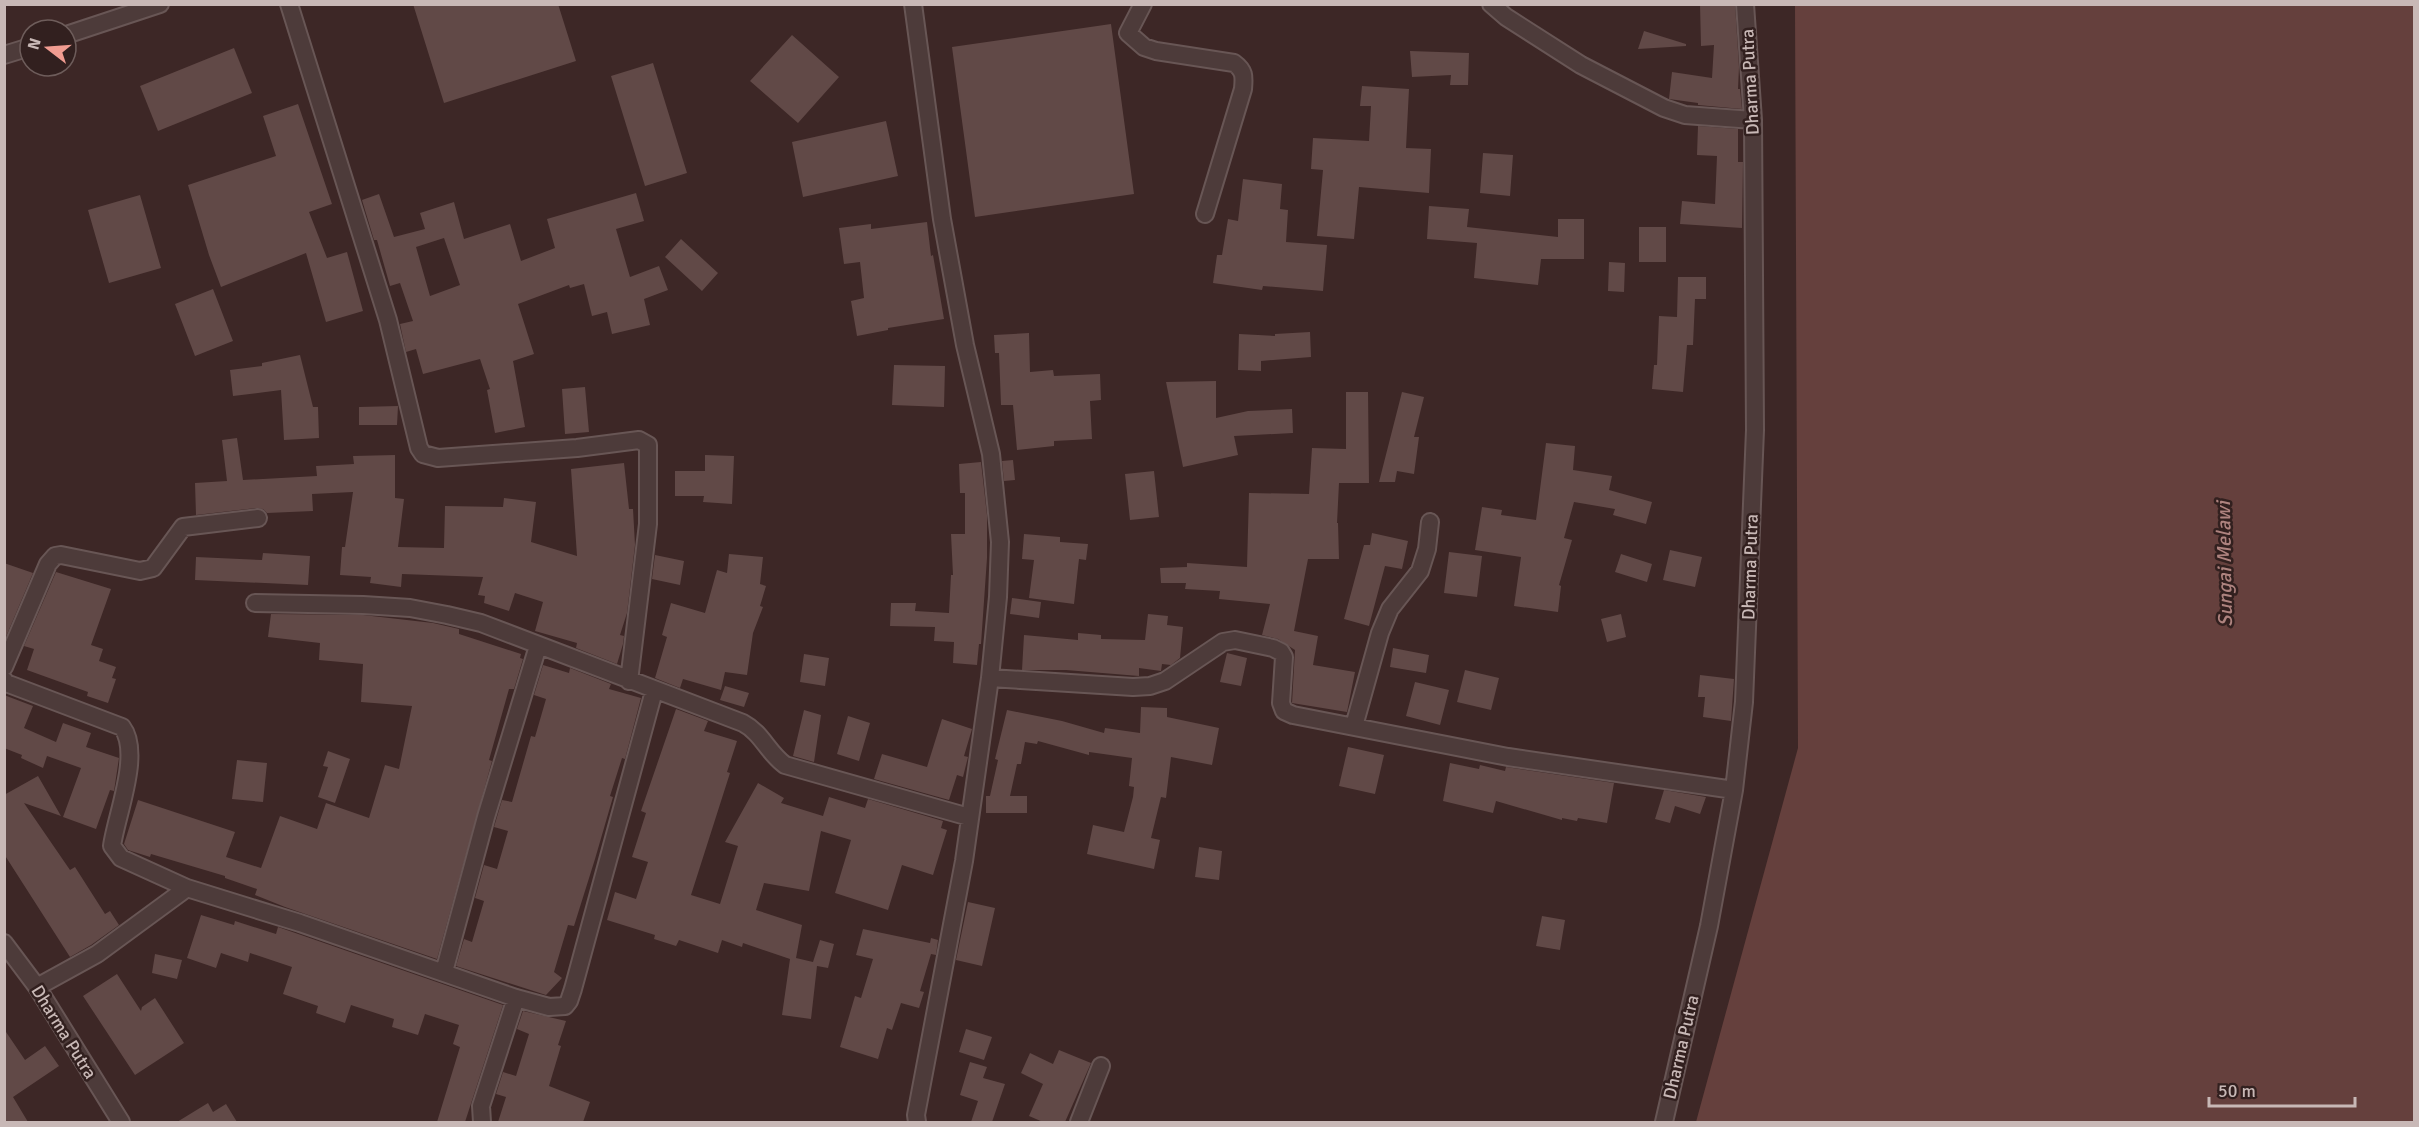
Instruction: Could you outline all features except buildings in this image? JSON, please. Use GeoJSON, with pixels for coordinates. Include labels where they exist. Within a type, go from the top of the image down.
{"type":"FeatureCollection","features":[{"type":"Feature","properties":{"kind":"street"},"geometry":{"type":"LineString","coordinates":[[78,31],[160,4]]}},
{"type":"Feature","properties":{"kind":"street"},"geometry":{"type":"LineString","coordinates":[[289,4],[388,321],[419,448],[423,454],[431,458],[450,457],[577,448],[639,440],[648,445],[648,524],[629,681]]}},
{"type":"Feature","properties":{"kind":"street"},"geometry":{"type":"LineString","coordinates":[[913,4],[942,219],[965,345],[991,454],[1000,542],[998,597],[990,678],[962,870],[918,1104],[917,1122]]}},
{"type":"Feature","properties":{"kind":"street"},"geometry":{"type":"LineString","coordinates":[[1143,4],[1128,33],[1144,47],[1234,63],[1242,69],[1244,75],[1243,89],[1205,214]]}},
{"type":"Feature","properties":{"kind":"street"},"geometry":{"type":"LineString","coordinates":[[1491,4],[1506,17],[1581,64],[1664,108],[1685,115],[1753,120]]}},
{"type":"Feature","properties":{"kind":"street","name":"Dharma Putra"},"geometry":{"type":"LineString","coordinates":[[1664,1122],[1709,926],[1734,790],[1744,702],[1755,430],[1753,120],[1745,4]]}},
{"type":"Feature","properties":{"kind":"street"},"geometry":{"type":"LineString","coordinates":[[4,667],[48,564],[55,556],[62,555],[148,571],[153,568],[183,527],[258,518]]}},
{"type":"Feature","properties":{"kind":"street"},"geometry":{"type":"LineString","coordinates":[[1354,726],[1380,633],[1390,609],[1420,571],[1427,549],[1430,522]]}},
{"type":"Feature","properties":{"kind":"street"},"geometry":{"type":"LineString","coordinates":[[255,603],[363,604],[410,608],[480,623],[752,727],[778,760],[785,765],[969,817]]}},
{"type":"Feature","properties":{"kind":"street"},"geometry":{"type":"LineString","coordinates":[[990,678],[1133,687],[1150,686],[1165,681],[1223,642],[1235,640],[1273,648],[1281,652],[1284,657],[1281,704],[1284,711],[1309,720],[1354,726],[1508,757],[1734,790]]}},
{"type":"Feature","properties":{"kind":"street"},"geometry":{"type":"LineString","coordinates":[[444,972],[486,817],[538,646]]}},
{"type":"Feature","properties":{"kind":"street"},"geometry":{"type":"LineString","coordinates":[[4,680],[6,683],[122,727],[127,733],[129,771],[112,846],[122,858],[187,888],[300,922],[516,998],[557,1008],[565,1006],[569,1001],[654,691]]}},
{"type":"Feature","properties":{"kind":"street"},"geometry":{"type":"LineString","coordinates":[[37,987],[97,954],[187,888]]}},
{"type":"Feature","properties":{"kind":"street","name":"Dharma Putra"},"geometry":{"type":"LineString","coordinates":[[4,943],[37,987],[121,1122]]}},
{"type":"Feature","properties":{"kind":"street"},"geometry":{"type":"LineString","coordinates":[[482,1122],[480,1119],[481,1106],[516,998]]}},
{"type":"Feature","properties":{"kind":"street"},"geometry":{"type":"LineString","coordinates":[[1079,1122],[1101,1066]]}},
{"type":"Feature","properties":{"kind":"water","name":"Sungai Melawi"},"geometry":{"type":"Polygon","coordinates":[[[1795,5],[2414,5],[2414,1122],[1696,1122],[1798,748],[1795,5]]]}}]}
